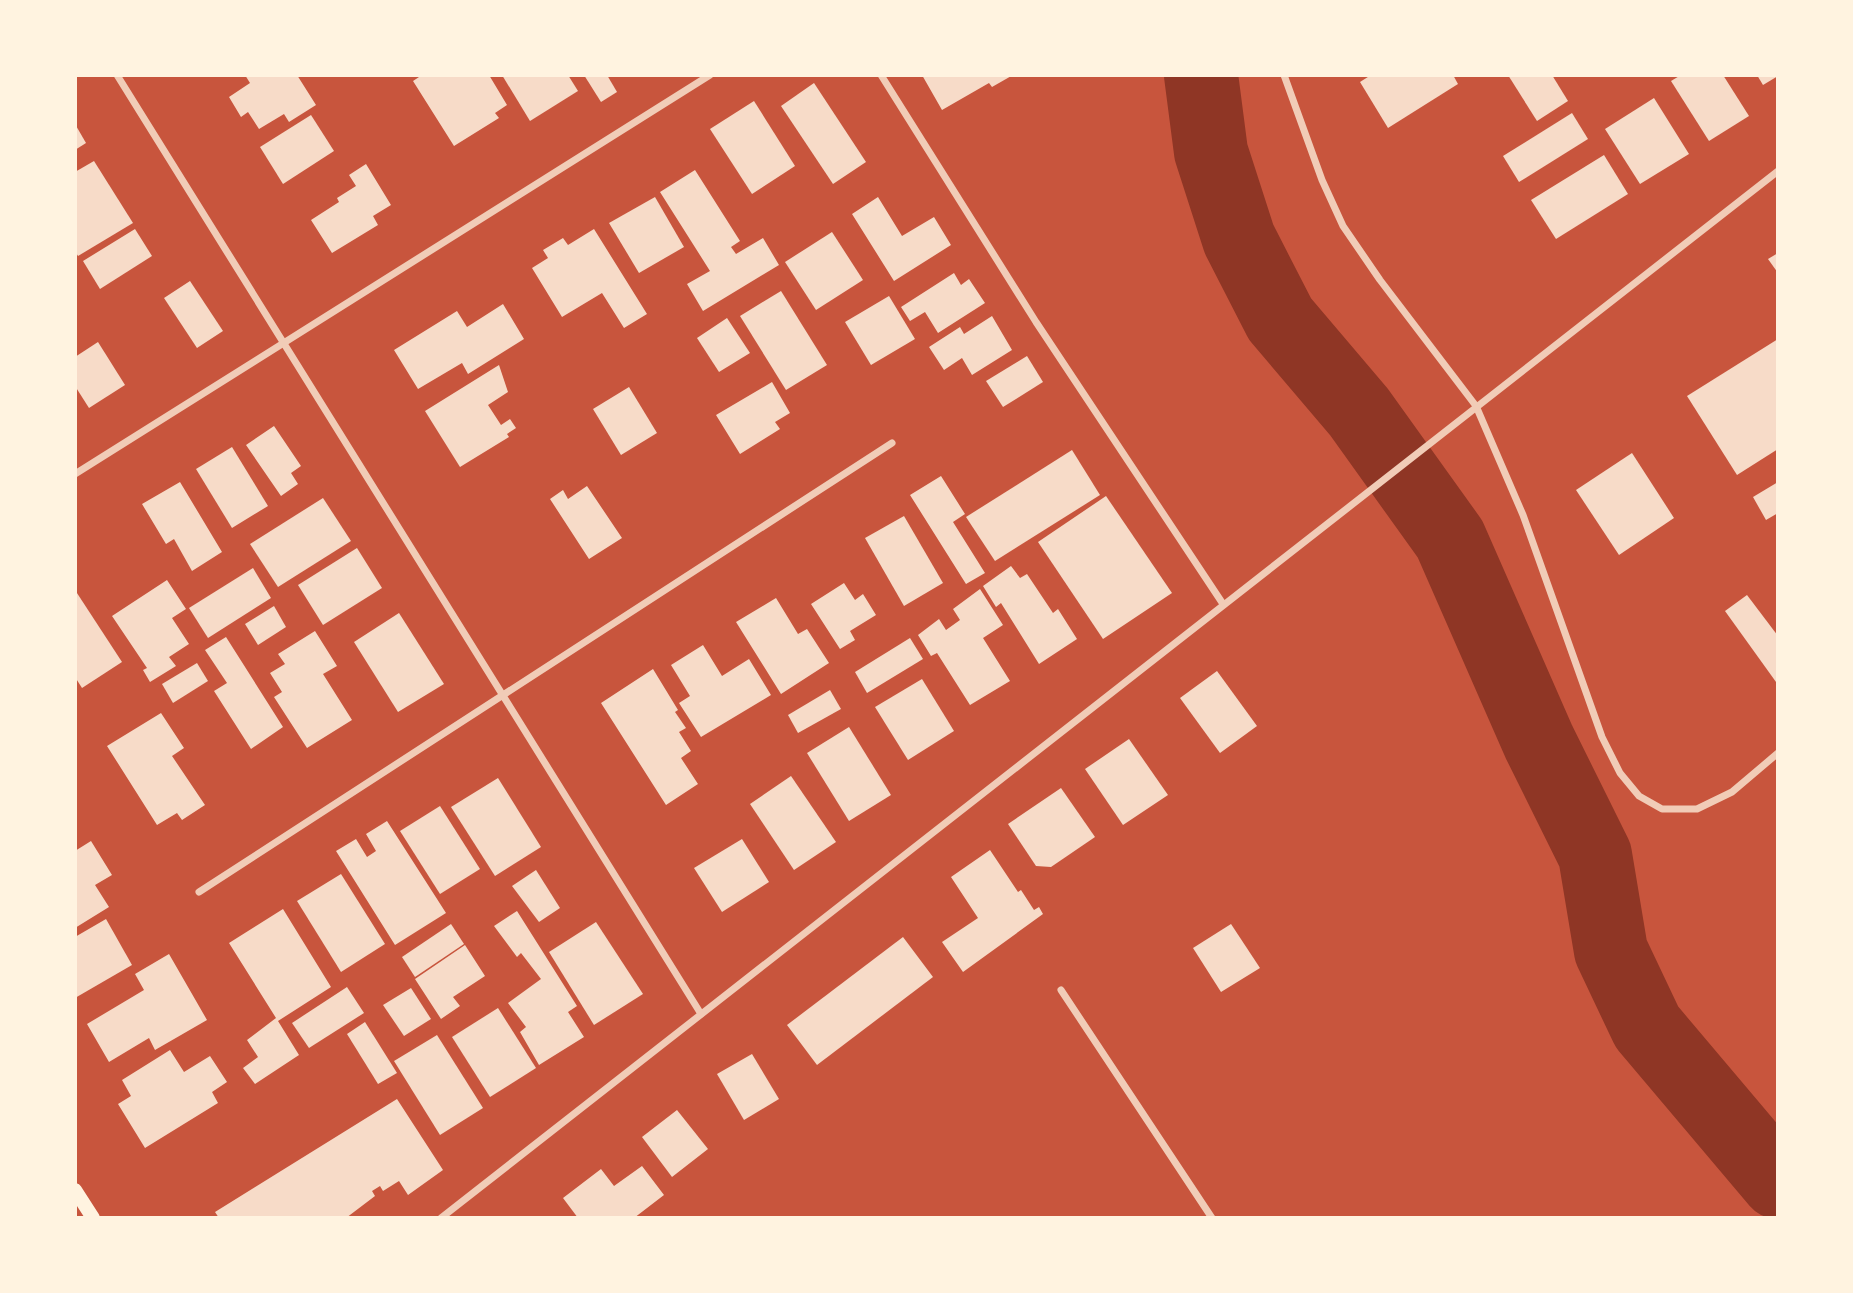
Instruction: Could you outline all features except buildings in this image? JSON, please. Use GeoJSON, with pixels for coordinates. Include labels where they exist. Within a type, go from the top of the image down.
{"type":"FeatureCollection","features":[{"type":"Feature","properties":{"kind":"main road"},"geometry":{"type":"LineString","coordinates":[[75,1190],[93,1218]]}},
{"type":"Feature","properties":{"kind":"street"},"geometry":{"type":"LineString","coordinates":[[117,75],[701,1014]]}},
{"type":"Feature","properties":{"kind":"street"},"geometry":{"type":"LineString","coordinates":[[75,474],[710,75]]}},
{"type":"Feature","properties":{"kind":"street"},"geometry":{"type":"LineString","coordinates":[[881,75],[1036,323],[1223,604]]}},
{"type":"Feature","properties":{"kind":"street"},"geometry":{"type":"LineString","coordinates":[[1284,75],[1322,180],[1343,226],[1380,280],[1476,406],[1524,515],[1602,737],[1620,773],[1639,796],[1662,808],[1697,809],[1732,792],[1778,753]]}},
{"type":"Feature","properties":{"kind":"street"},"geometry":{"type":"LineString","coordinates":[[441,1218],[1778,171]]}},
{"type":"Feature","properties":{"kind":"street"},"geometry":{"type":"LineString","coordinates":[[199,892],[892,443]]}},
{"type":"Feature","properties":{"kind":"street"},"geometry":{"type":"LineString","coordinates":[[1061,990],[1212,1218]]}},
{"type":"Feature","properties":{"kind":"waterway"},"geometry":{"type":"LineString","coordinates":[[1201,75],[1211,152],[1239,239],[1280,319],[1359,412],[1450,539],[1539,742],[1595,855],[1611,951],[1647,1027],[1778,1182]]}}]}
